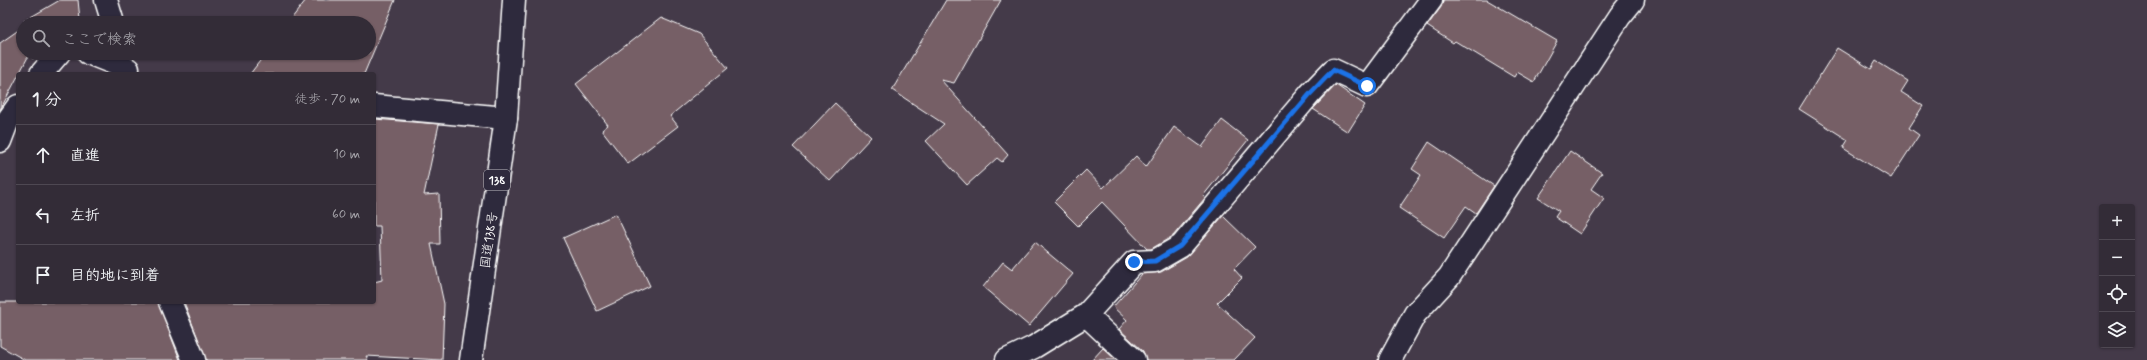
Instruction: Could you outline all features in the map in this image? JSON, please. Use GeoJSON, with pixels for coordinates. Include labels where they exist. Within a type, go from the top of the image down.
{"type":"FeatureCollection","features":[{"type":"Feature","properties":{"kind":"main road"},"geometry":{"type":"LineString","coordinates":[[106,0],[111,16]]}},
{"type":"Feature","properties":{"kind":"main road","name":"国道138号"},"geometry":{"type":"LineString","coordinates":[[471,360],[506,118],[514,0]]}},
{"type":"Feature","properties":{"kind":"main road"},"geometry":{"type":"LineString","coordinates":[[1007,360],[1034,347],[1086,315],[1134,262],[1155,261],[1180,246],[1310,94],[1333,70],[1367,86],[1431,0]]}},
{"type":"Feature","properties":{"kind":"main road"},"geometry":{"type":"LineString","coordinates":[[1390,360],[1415,314],[1449,277],[1620,16],[1633,0]]}},
{"type":"Feature","properties":{"kind":"main road"},"geometry":{"type":"LineString","coordinates":[[42,72],[53,60]]}},
{"type":"Feature","properties":{"kind":"main road"},"geometry":{"type":"LineString","coordinates":[[110,60],[126,65]]}},
{"type":"Feature","properties":{"kind":"main road"},"geometry":{"type":"LineString","coordinates":[[376,106],[506,118]]}},
{"type":"Feature","properties":{"kind":"main road"},"geometry":{"type":"LineString","coordinates":[[0,142],[8,120],[16,109]]}},
{"type":"Feature","properties":{"kind":"main road"},"geometry":{"type":"LineString","coordinates":[[171,304],[194,360]]}},
{"type":"Feature","properties":{"kind":"main road"},"geometry":{"type":"LineString","coordinates":[[1086,315],[1134,360]]}},
{"type":"Feature","properties":{"kind":"building"},"geometry":{"type":"Polygon","coordinates":[[[60,0],[78,0],[80,16],[33,16],[60,0]]]}},
{"type":"Feature","properties":{"kind":"building"},"geometry":{"type":"Polygon","coordinates":[[[306,0],[395,0],[376,45],[376,16],[293,16],[306,0]]]}},
{"type":"Feature","properties":{"kind":"building"},"geometry":{"type":"Polygon","coordinates":[[[946,0],[1001,0],[954,83],[941,80],[1008,155],[1002,162],[997,158],[967,185],[926,141],[944,124],[892,90],[946,0]]]}},
{"type":"Feature","properties":{"kind":"building"},"geometry":{"type":"Polygon","coordinates":[[[1443,0],[1487,0],[1557,41],[1534,82],[1517,72],[1514,77],[1455,41],[1453,43],[1427,26],[1441,7],[1443,0]]]}},
{"type":"Feature","properties":{"kind":"building"},"geometry":{"type":"Polygon","coordinates":[[[661,18],[699,34],[728,68],[670,116],[678,126],[628,164],[602,130],[608,125],[576,84],[661,18]]]}},
{"type":"Feature","properties":{"kind":"building"},"geometry":{"type":"Polygon","coordinates":[[[16,32],[16,60],[26,60],[20,72],[16,72],[16,80],[0,110],[0,43],[16,32]]]}},
{"type":"Feature","properties":{"kind":"building"},"geometry":{"type":"Polygon","coordinates":[[[1837,48],[1871,69],[1876,61],[1908,81],[1901,92],[1923,106],[1909,128],[1919,135],[1891,178],[1843,148],[1848,140],[1799,109],[1837,48]]]}},
{"type":"Feature","properties":{"kind":"building"},"geometry":{"type":"Polygon","coordinates":[[[261,60],[370,60],[365,72],[252,72],[261,60]]]}},
{"type":"Feature","properties":{"kind":"building"},"geometry":{"type":"Polygon","coordinates":[[[1336,85],[1365,105],[1348,132],[1313,109],[1336,85]]]}},
{"type":"Feature","properties":{"kind":"building"},"geometry":{"type":"Polygon","coordinates":[[[835,103],[871,137],[830,181],[793,147],[835,103]]]}},
{"type":"Feature","properties":{"kind":"building"},"geometry":{"type":"Polygon","coordinates":[[[376,119],[439,124],[424,195],[439,194],[440,244],[431,244],[444,304],[442,360],[366,356],[368,360],[206,360],[185,304],[376,304],[376,282],[382,280],[380,226],[376,226],[376,119]]]}},
{"type":"Feature","properties":{"kind":"building"},"geometry":{"type":"Polygon","coordinates":[[[1222,120],[1248,140],[1203,196],[1205,198],[1173,236],[1151,249],[1147,249],[1102,202],[1078,226],[1054,202],[1086,170],[1103,188],[1136,156],[1146,167],[1174,127],[1202,147],[1222,120]]]}},
{"type":"Feature","properties":{"kind":"building"},"geometry":{"type":"Polygon","coordinates":[[[1429,142],[1494,186],[1476,213],[1466,206],[1444,238],[1399,208],[1421,175],[1412,169],[1429,142]]]}},
{"type":"Feature","properties":{"kind":"building"},"geometry":{"type":"Polygon","coordinates":[[[1570,151],[1602,173],[1591,189],[1604,198],[1580,234],[1555,217],[1559,211],[1538,198],[1570,151]]]}},
{"type":"Feature","properties":{"kind":"building"},"geometry":{"type":"Polygon","coordinates":[[[616,214],[650,286],[597,311],[563,238],[616,214]]]}},
{"type":"Feature","properties":{"kind":"building"},"geometry":{"type":"Polygon","coordinates":[[[1223,216],[1255,247],[1234,269],[1242,278],[1217,303],[1255,338],[1234,360],[1146,360],[1143,351],[1119,329],[1127,320],[1113,307],[1142,274],[1161,272],[1187,257],[1223,216]]]}},
{"type":"Feature","properties":{"kind":"building"},"geometry":{"type":"Polygon","coordinates":[[[1035,242],[1073,274],[1029,326],[983,287],[1003,262],[1012,269],[1035,242]]]}},
{"type":"Feature","properties":{"kind":"building"},"geometry":{"type":"Polygon","coordinates":[[[0,302],[16,302],[16,304],[159,304],[180,360],[25,360],[0,346],[0,302]]]}},
{"type":"Feature","properties":{"kind":"building"},"geometry":{"type":"Polygon","coordinates":[[[1103,348],[1116,360],[1092,360],[1103,348]]]}},
{"type":"Feature","properties":{"kind":"route"},"geometry":{"type":"LineString","coordinates":[[1134,262],[1155,261],[1180,246],[1310,94],[1333,70],[1367,86]]}}]}
